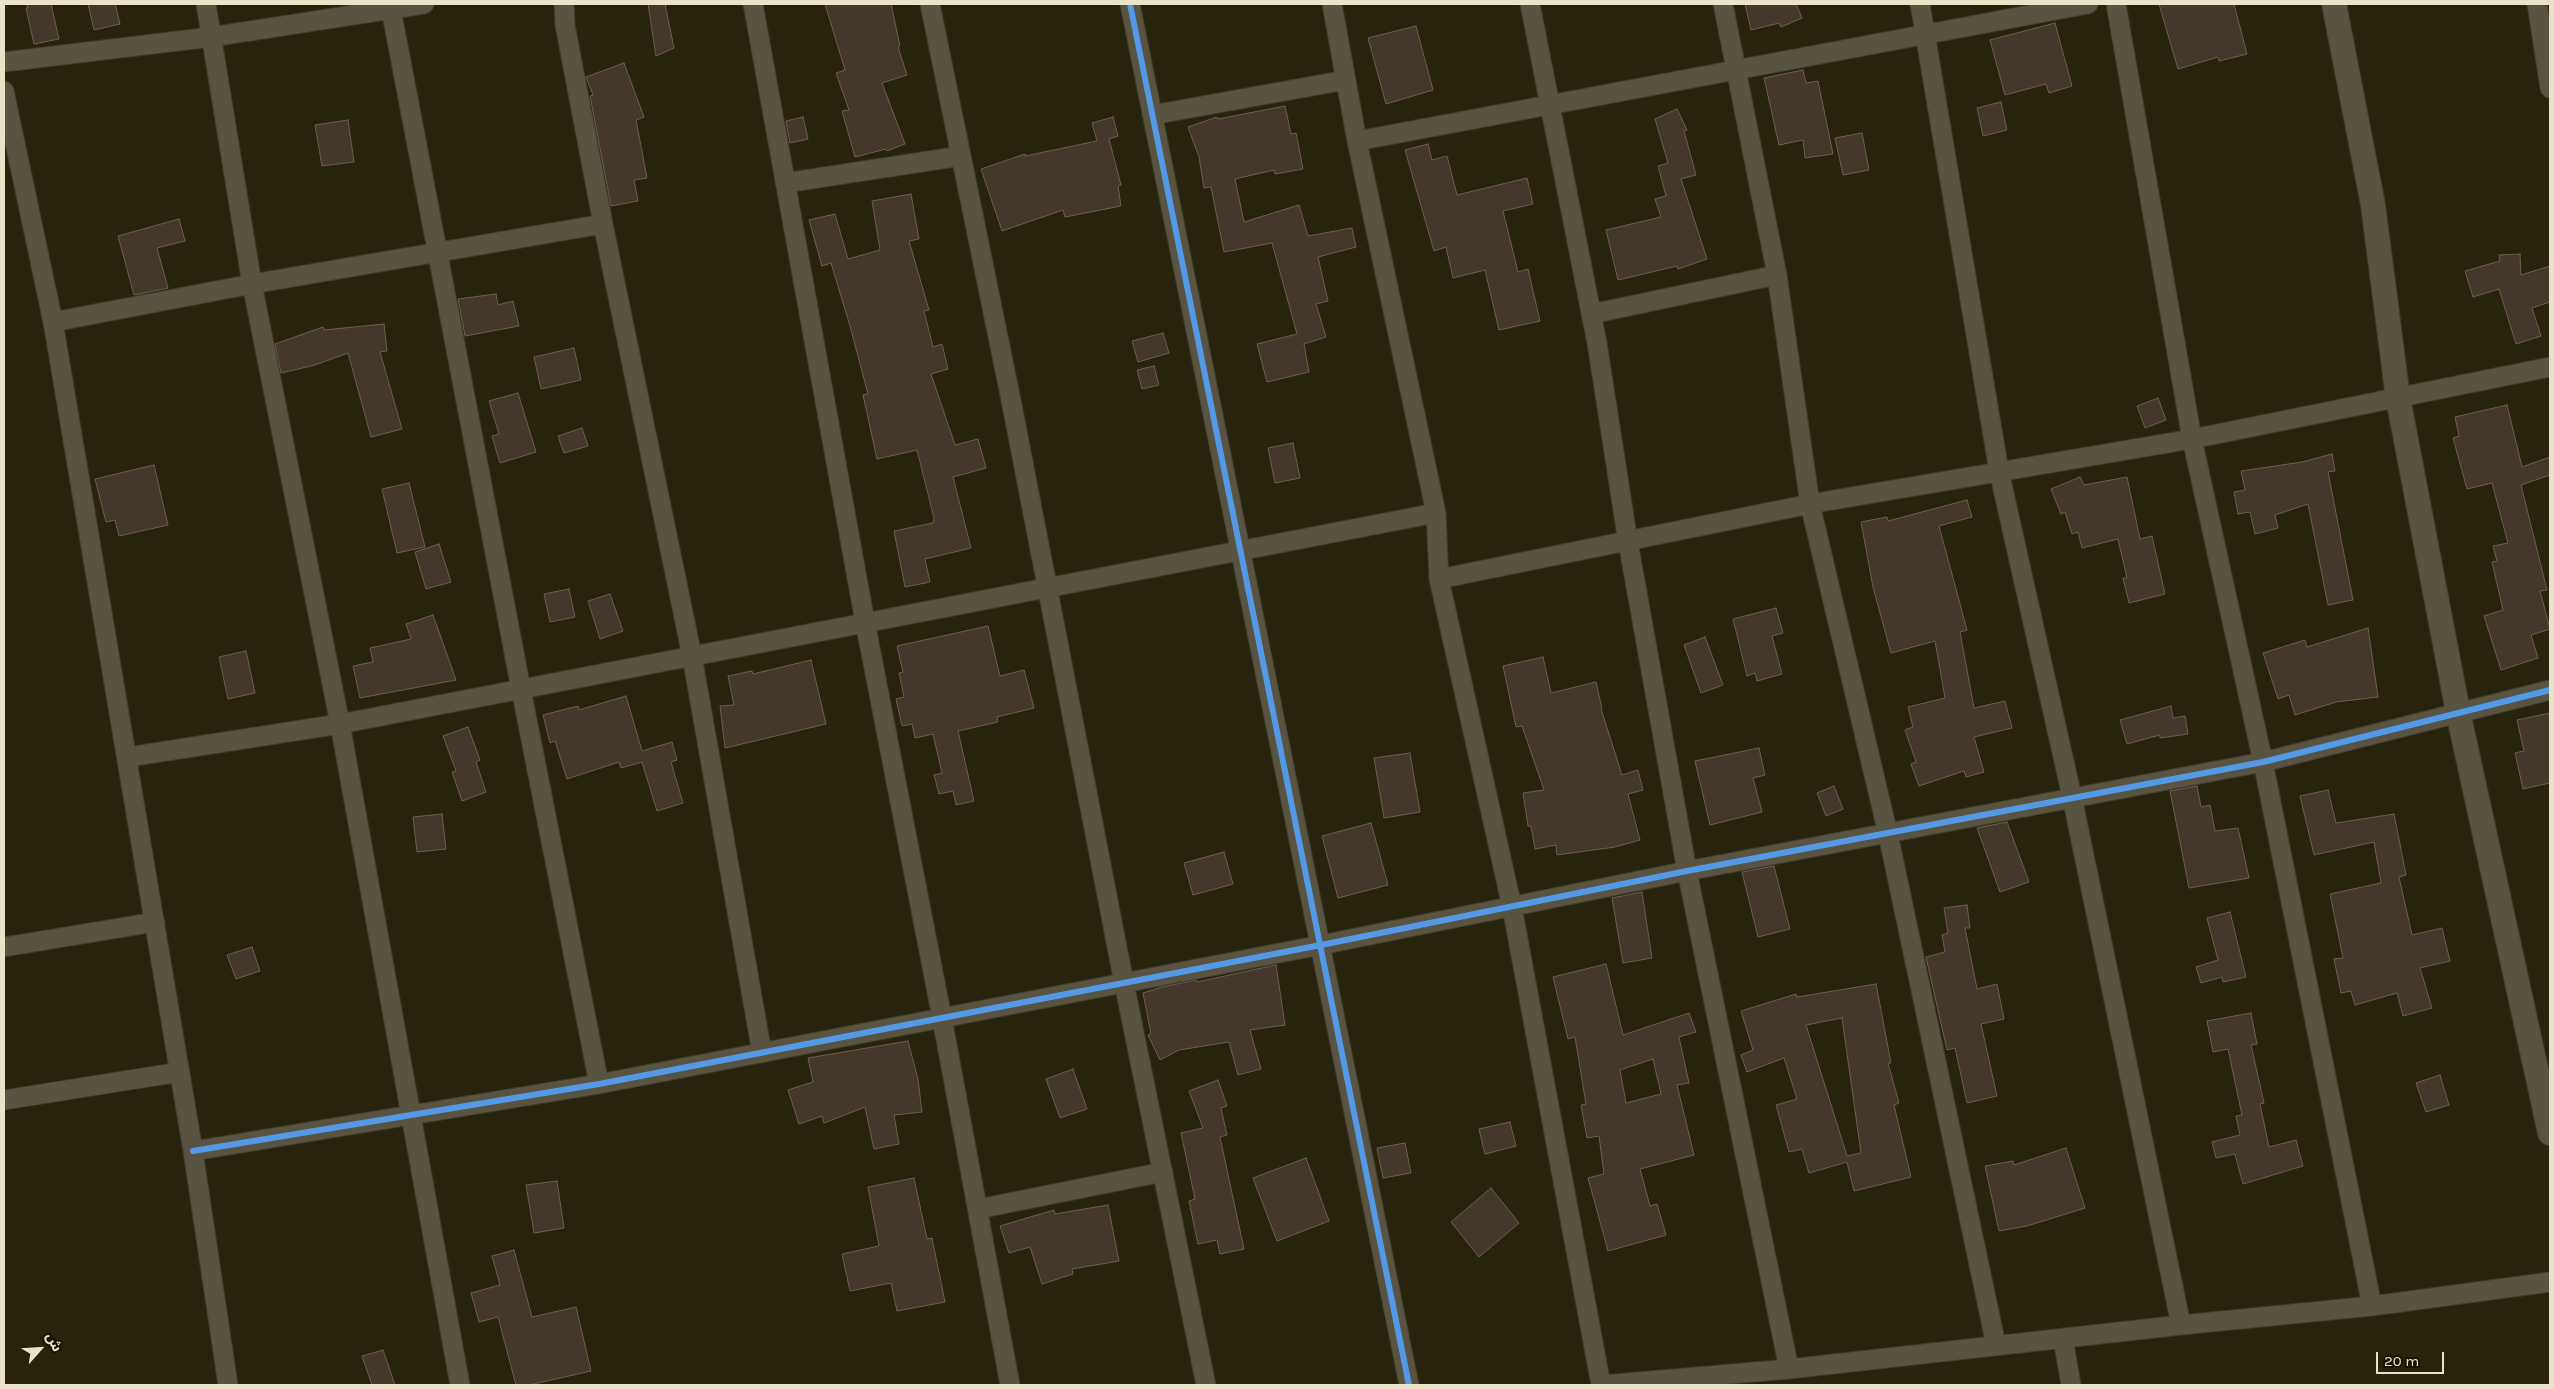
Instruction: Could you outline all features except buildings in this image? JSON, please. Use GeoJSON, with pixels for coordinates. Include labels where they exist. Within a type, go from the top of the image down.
{"type":"FeatureCollection","features":[{"type":"Feature","properties":{"kind":"street"},"geometry":{"type":"LineString","coordinates":[[206,4],[252,284],[340,724],[460,1385]]}},
{"type":"Feature","properties":{"kind":"street"},"geometry":{"type":"LineString","coordinates":[[4,62],[211,36],[391,6],[424,4]]}},
{"type":"Feature","properties":{"kind":"street"},"geometry":{"type":"LineString","coordinates":[[564,4],[565,25],[603,224],[692,656],[762,1053]]}},
{"type":"Feature","properties":{"kind":"street"},"geometry":{"type":"LineString","coordinates":[[753,4],[865,622],[942,1018],[1010,1385]]}},
{"type":"Feature","properties":{"kind":"street"},"geometry":{"type":"LineString","coordinates":[[930,4],[1048,586],[1124,983],[1206,1385]]}},
{"type":"Feature","properties":{"kind":"street"},"geometry":{"type":"LineString","coordinates":[[1130,4],[1409,1385]]}},
{"type":"Feature","properties":{"kind":"street"},"geometry":{"type":"LineString","coordinates":[[1332,4],[1357,141],[1436,513],[1439,579],[1512,907],[1602,1385],[1789,1369],[2181,1325],[2372,1306],[2550,1282]]}},
{"type":"Feature","properties":{"kind":"street"},"geometry":{"type":"LineString","coordinates":[[1530,4],[1591,314],[1628,542],[1687,870],[1789,1369]]}},
{"type":"Feature","properties":{"kind":"street"},"geometry":{"type":"LineString","coordinates":[[1723,4],[1777,275],[1810,504],[1888,834],[1996,1345]]}},
{"type":"Feature","properties":{"kind":"street"},"geometry":{"type":"LineString","coordinates":[[1920,4],[1999,471],[2072,797],[2181,1325]]}},
{"type":"Feature","properties":{"kind":"street"},"geometry":{"type":"LineString","coordinates":[[1357,141],[2088,4]]}},
{"type":"Feature","properties":{"kind":"street"},"geometry":{"type":"LineString","coordinates":[[2116,4],[2192,439],[2263,762],[2372,1306]]}},
{"type":"Feature","properties":{"kind":"street"},"geometry":{"type":"LineString","coordinates":[[2334,4],[2373,205],[2398,398],[2458,712],[2550,1133]]}},
{"type":"Feature","properties":{"kind":"street"},"geometry":{"type":"LineString","coordinates":[[2536,4],[2550,88]]}},
{"type":"Feature","properties":{"kind":"street"},"geometry":{"type":"LineString","coordinates":[[391,6],[520,689],[599,1084]]}},
{"type":"Feature","properties":{"kind":"street"},"geometry":{"type":"LineString","coordinates":[[1152,115],[1346,80]]}},
{"type":"Feature","properties":{"kind":"street"},"geometry":{"type":"LineString","coordinates":[[4,91],[12,167],[53,322],[180,1072],[228,1385]]}},
{"type":"Feature","properties":{"kind":"street"},"geometry":{"type":"LineString","coordinates":[[785,183],[961,156]]}},
{"type":"Feature","properties":{"kind":"street"},"geometry":{"type":"LineString","coordinates":[[53,322],[252,284],[603,224]]}},
{"type":"Feature","properties":{"kind":"street"},"geometry":{"type":"LineString","coordinates":[[1591,314],[1777,275]]}},
{"type":"Feature","properties":{"kind":"street"},"geometry":{"type":"LineString","coordinates":[[1439,579],[1810,504],[2192,439],[2550,367]]}},
{"type":"Feature","properties":{"kind":"street"},"geometry":{"type":"LineString","coordinates":[[128,757],[340,724],[1048,586],[1436,513]]}},
{"type":"Feature","properties":{"kind":"street"},"geometry":{"type":"LineString","coordinates":[[193,1152],[599,1084],[1321,945],[1687,870],[1888,834],[2072,797],[2263,762],[2550,690]]}},
{"type":"Feature","properties":{"kind":"street"},"geometry":{"type":"LineString","coordinates":[[4,947],[155,922]]}},
{"type":"Feature","properties":{"kind":"street"},"geometry":{"type":"LineString","coordinates":[[4,1100],[180,1072]]}},
{"type":"Feature","properties":{"kind":"street"},"geometry":{"type":"LineString","coordinates":[[978,1209],[1163,1172]]}},
{"type":"Feature","properties":{"kind":"street"},"geometry":{"type":"LineString","coordinates":[[2063,1338],[2071,1385]]}},
{"type":"Feature","properties":{"kind":"cycle path"},"geometry":{"type":"LineString","coordinates":[[1130,4],[1409,1385]]}},
{"type":"Feature","properties":{"kind":"cycle path"},"geometry":{"type":"LineString","coordinates":[[193,1151],[599,1084],[1321,945],[1687,871],[2263,762],[2550,690]]}}]}
